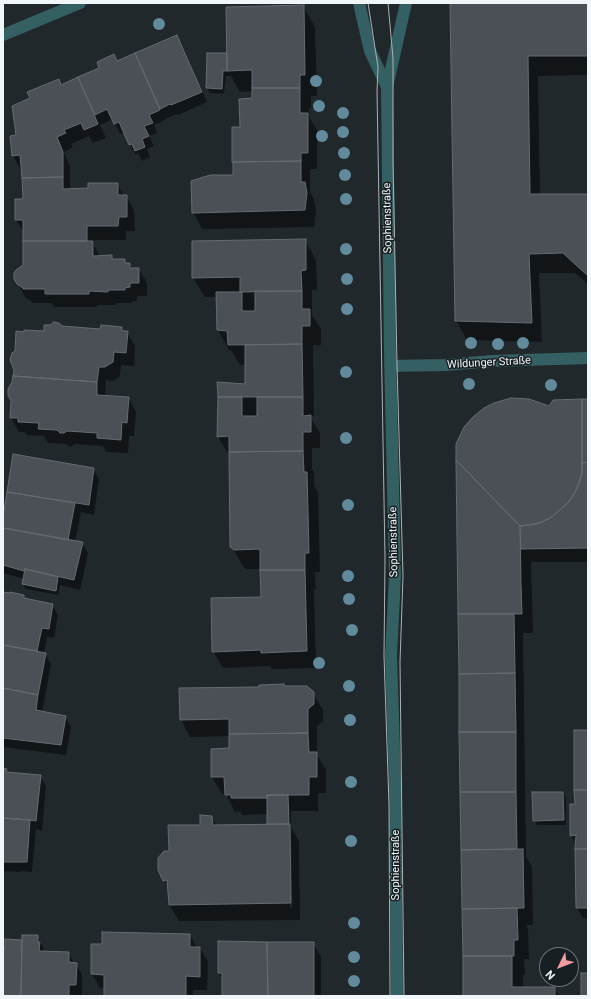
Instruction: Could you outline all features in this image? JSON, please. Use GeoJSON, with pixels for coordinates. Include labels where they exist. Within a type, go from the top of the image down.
{"type":"FeatureCollection","features":[{"type":"Feature","properties":{"kind":"street"},"geometry":{"type":"LineString","coordinates":[[3,36],[80,3]]}},
{"type":"Feature","properties":{"kind":"street","name":"Sophienstraße"},"geometry":{"type":"LineString","coordinates":[[360,3],[370,51],[387,87]]}},
{"type":"Feature","properties":{"kind":"street","name":"Sophienstraße"},"geometry":{"type":"LineString","coordinates":[[397,996],[396,789],[391,656],[395,576],[390,366],[387,87],[406,3]]}},
{"type":"Feature","properties":{"kind":"street","name":"Wildunger Straße"},"geometry":{"type":"LineString","coordinates":[[390,366],[445,365],[492,361],[588,358]]}},
{"type":"Feature","properties":{"kind":"building"},"geometry":{"type":"Polygon","coordinates":[[[450,3],[588,3],[588,56],[528,56],[530,194],[588,194],[588,276],[563,253],[529,254],[532,323],[455,321],[450,3]]]}},
{"type":"Feature","properties":{"kind":"building"},"geometry":{"type":"Polygon","coordinates":[[[304,5],[305,75],[300,75],[300,88],[252,88],[252,70],[227,71],[226,7],[304,5]]]}},
{"type":"Feature","properties":{"kind":"building"},"geometry":{"type":"Polygon","coordinates":[[[177,35],[202,92],[160,109],[135,53],[177,35]]]}},
{"type":"Feature","properties":{"kind":"building"},"geometry":{"type":"Polygon","coordinates":[[[135,53],[160,110],[149,115],[153,123],[144,126],[149,136],[142,139],[145,147],[135,151],[132,144],[129,145],[119,122],[114,124],[107,109],[95,115],[78,77],[99,68],[97,62],[114,54],[117,61],[135,53]]]}},
{"type":"Feature","properties":{"kind":"building"},"geometry":{"type":"Polygon","coordinates":[[[207,53],[227,53],[227,71],[223,71],[222,89],[206,88],[207,53]]]}},
{"type":"Feature","properties":{"kind":"building"},"geometry":{"type":"Polygon","coordinates":[[[78,77],[98,124],[84,130],[81,123],[64,130],[66,133],[57,137],[63,152],[63,177],[22,178],[20,155],[12,156],[10,136],[16,135],[12,106],[30,98],[27,92],[59,79],[61,85],[78,77]]]}},
{"type":"Feature","properties":{"kind":"building"},"geometry":{"type":"Polygon","coordinates":[[[252,88],[300,88],[300,113],[308,113],[308,153],[301,153],[301,161],[232,162],[232,127],[240,127],[239,99],[252,98],[252,88]]]}},
{"type":"Feature","properties":{"kind":"building"},"geometry":{"type":"Polygon","coordinates":[[[301,161],[301,182],[305,182],[307,193],[305,210],[192,213],[191,181],[210,175],[233,175],[233,162],[301,161]]]}},
{"type":"Feature","properties":{"kind":"building"},"geometry":{"type":"Polygon","coordinates":[[[63,177],[63,189],[88,188],[88,183],[118,183],[118,195],[127,195],[127,217],[119,217],[118,226],[87,226],[87,241],[23,241],[23,220],[15,220],[15,199],[23,199],[22,178],[63,177]]]}},
{"type":"Feature","properties":{"kind":"building"},"geometry":{"type":"Polygon","coordinates":[[[306,239],[306,270],[301,271],[302,291],[240,292],[240,277],[192,278],[192,241],[306,239]]]}},
{"type":"Feature","properties":{"kind":"building"},"geometry":{"type":"Polygon","coordinates":[[[23,241],[93,241],[93,256],[112,255],[112,259],[125,259],[125,263],[130,263],[130,268],[139,268],[139,283],[130,283],[130,287],[125,288],[125,290],[108,290],[108,292],[89,291],[89,294],[45,294],[45,289],[23,289],[14,279],[14,273],[23,265],[23,241]]]}},
{"type":"Feature","properties":{"kind":"building"},"geometry":{"type":"Polygon","coordinates":[[[255,291],[302,291],[302,309],[310,309],[310,326],[302,326],[302,344],[228,345],[227,331],[217,330],[216,292],[242,292],[242,311],[255,311],[255,291]]]}},
{"type":"Feature","properties":{"kind":"building"},"geometry":{"type":"Polygon","coordinates":[[[54,322],[59,323],[62,326],[100,329],[101,325],[122,327],[122,331],[128,331],[126,353],[114,352],[113,362],[105,367],[99,367],[97,382],[13,376],[14,370],[10,360],[12,353],[15,351],[16,331],[44,331],[44,325],[50,325],[54,322]]]}},
{"type":"Feature","properties":{"kind":"building"},"geometry":{"type":"Polygon","coordinates":[[[302,344],[303,397],[218,397],[217,382],[245,384],[245,345],[302,344]]]}},
{"type":"Feature","properties":{"kind":"building"},"geometry":{"type":"Polygon","coordinates":[[[13,376],[97,382],[97,395],[129,397],[127,423],[122,422],[121,440],[97,438],[97,433],[67,431],[60,433],[57,430],[38,429],[39,423],[18,422],[18,418],[10,418],[11,401],[8,395],[8,389],[12,382],[13,376]]]}},
{"type":"Feature","properties":{"kind":"building"},"geometry":{"type":"Polygon","coordinates":[[[218,397],[242,397],[242,416],[257,416],[257,397],[303,397],[303,416],[311,415],[311,432],[303,432],[303,451],[229,452],[229,436],[217,437],[218,397]]]}},
{"type":"Feature","properties":{"kind":"building"},"geometry":{"type":"Polygon","coordinates":[[[511,398],[529,399],[549,406],[553,400],[582,399],[582,473],[576,490],[569,502],[550,518],[537,524],[520,526],[456,460],[456,444],[464,427],[484,408],[494,403],[511,398]]]}},
{"type":"Feature","properties":{"kind":"building"},"geometry":{"type":"Polygon","coordinates":[[[582,399],[588,399],[588,462],[582,463],[582,399]]]}},
{"type":"Feature","properties":{"kind":"building"},"geometry":{"type":"Polygon","coordinates":[[[303,451],[304,472],[307,472],[309,553],[305,553],[305,570],[260,570],[260,549],[234,550],[230,547],[229,452],[303,451]]]}},
{"type":"Feature","properties":{"kind":"building"},"geometry":{"type":"Polygon","coordinates":[[[13,454],[94,468],[89,505],[7,492],[13,454]]]}},
{"type":"Feature","properties":{"kind":"building"},"geometry":{"type":"Polygon","coordinates":[[[456,460],[520,526],[522,614],[458,614],[456,460]]]}},
{"type":"Feature","properties":{"kind":"building"},"geometry":{"type":"Polygon","coordinates":[[[588,462],[588,548],[521,549],[520,526],[542,522],[550,518],[565,506],[573,496],[579,484],[582,473],[582,463],[588,462]]]}},
{"type":"Feature","properties":{"kind":"building"},"geometry":{"type":"Polygon","coordinates":[[[7,492],[75,503],[68,540],[3,528],[3,516],[7,492]]]}},
{"type":"Feature","properties":{"kind":"building"},"geometry":{"type":"Polygon","coordinates":[[[3,528],[83,542],[74,580],[25,569],[24,571],[3,565],[3,528]]]}},
{"type":"Feature","properties":{"kind":"building"},"geometry":{"type":"Polygon","coordinates":[[[25,569],[58,577],[56,591],[22,584],[25,569]]]}},
{"type":"Feature","properties":{"kind":"building"},"geometry":{"type":"Polygon","coordinates":[[[260,570],[305,570],[307,651],[261,653],[261,650],[212,652],[211,598],[261,597],[260,570]]]}},
{"type":"Feature","properties":{"kind":"building"},"geometry":{"type":"Polygon","coordinates":[[[3,592],[24,595],[24,598],[53,604],[49,629],[42,628],[37,651],[3,645],[3,592]]]}},
{"type":"Feature","properties":{"kind":"building"},"geometry":{"type":"Polygon","coordinates":[[[458,614],[514,614],[515,673],[459,674],[458,614]]]}},
{"type":"Feature","properties":{"kind":"building"},"geometry":{"type":"Polygon","coordinates":[[[3,645],[46,653],[38,695],[3,688],[3,645]]]}},
{"type":"Feature","properties":{"kind":"building"},"geometry":{"type":"Polygon","coordinates":[[[515,673],[516,732],[459,732],[459,674],[515,673]]]}},
{"type":"Feature","properties":{"kind":"building"},"geometry":{"type":"Polygon","coordinates":[[[284,684],[284,686],[307,686],[314,692],[314,704],[308,709],[308,733],[229,734],[229,719],[180,720],[179,688],[259,687],[259,685],[284,684]]]}},
{"type":"Feature","properties":{"kind":"building"},"geometry":{"type":"Polygon","coordinates":[[[3,688],[38,695],[36,710],[66,716],[61,745],[3,738],[3,688]]]}},
{"type":"Feature","properties":{"kind":"building"},"geometry":{"type":"Polygon","coordinates":[[[574,730],[588,730],[588,790],[574,790],[574,730]]]}},
{"type":"Feature","properties":{"kind":"building"},"geometry":{"type":"Polygon","coordinates":[[[459,732],[516,732],[516,792],[460,792],[459,732]]]}},
{"type":"Feature","properties":{"kind":"building"},"geometry":{"type":"Polygon","coordinates":[[[308,733],[309,752],[317,752],[317,777],[309,777],[309,795],[267,795],[267,798],[231,798],[231,795],[225,795],[224,777],[211,777],[211,749],[229,748],[229,734],[308,733]]]}},
{"type":"Feature","properties":{"kind":"building"},"geometry":{"type":"Polygon","coordinates":[[[3,768],[7,769],[6,772],[41,775],[36,821],[3,818],[3,768]]]}},
{"type":"Feature","properties":{"kind":"building"},"geometry":{"type":"Polygon","coordinates":[[[574,790],[588,790],[588,849],[575,849],[576,835],[570,836],[570,804],[575,804],[574,790]]]}},
{"type":"Feature","properties":{"kind":"building"},"geometry":{"type":"Polygon","coordinates":[[[460,792],[516,792],[517,849],[461,850],[460,792]]]}},
{"type":"Feature","properties":{"kind":"building"},"geometry":{"type":"Polygon","coordinates":[[[532,792],[563,792],[564,820],[533,821],[532,792]]]}},
{"type":"Feature","properties":{"kind":"building"},"geometry":{"type":"Polygon","coordinates":[[[267,795],[288,795],[289,824],[267,824],[267,795]]]}},
{"type":"Feature","properties":{"kind":"building"},"geometry":{"type":"Polygon","coordinates":[[[200,815],[212,816],[213,825],[290,824],[291,903],[169,905],[167,880],[163,881],[158,870],[158,858],[164,851],[169,851],[168,825],[200,825],[200,815]]]}},
{"type":"Feature","properties":{"kind":"building"},"geometry":{"type":"Polygon","coordinates":[[[3,818],[30,820],[27,862],[3,862],[3,818]]]}},
{"type":"Feature","properties":{"kind":"building"},"geometry":{"type":"Polygon","coordinates":[[[523,849],[524,908],[462,909],[461,850],[523,849]]]}},
{"type":"Feature","properties":{"kind":"building"},"geometry":{"type":"Polygon","coordinates":[[[575,849],[588,849],[588,908],[576,908],[575,849]]]}},
{"type":"Feature","properties":{"kind":"building"},"geometry":{"type":"Polygon","coordinates":[[[517,908],[518,940],[514,940],[514,956],[463,956],[462,909],[517,908]]]}},
{"type":"Feature","properties":{"kind":"building"},"geometry":{"type":"Polygon","coordinates":[[[102,932],[190,934],[190,947],[200,947],[200,977],[186,976],[186,996],[104,996],[104,975],[91,974],[91,944],[102,944],[102,932]]]}},
{"type":"Feature","properties":{"kind":"building"},"geometry":{"type":"Polygon","coordinates":[[[22,935],[38,935],[38,942],[40,942],[39,951],[69,952],[69,962],[77,963],[76,985],[69,985],[69,996],[21,996],[22,935]]]}},
{"type":"Feature","properties":{"kind":"building"},"geometry":{"type":"Polygon","coordinates":[[[5,939],[22,940],[21,996],[3,996],[3,948],[5,948],[5,939]]]}},
{"type":"Feature","properties":{"kind":"building"},"geometry":{"type":"Polygon","coordinates":[[[218,941],[267,942],[268,996],[222,996],[222,973],[218,973],[218,941]]]}},
{"type":"Feature","properties":{"kind":"building"},"geometry":{"type":"Polygon","coordinates":[[[267,942],[314,942],[314,996],[268,996],[267,942]]]}},
{"type":"Feature","properties":{"kind":"building"},"geometry":{"type":"Polygon","coordinates":[[[463,956],[512,956],[512,987],[555,987],[555,996],[463,996],[463,956]]]}},
{"type":"Feature","properties":{"kind":"building"},"geometry":{"type":"Polygon","coordinates":[[[581,973],[588,973],[588,996],[581,996],[581,973]]]}},
{"type":"Feature","properties":{"kind":"tram line"},"geometry":{"type":"LineString","coordinates":[[368,3],[378,67],[377,91],[385,558],[384,656],[389,805],[390,996]]}},
{"type":"Feature","properties":{"kind":"tram line"},"geometry":{"type":"LineString","coordinates":[[388,3],[393,58],[393,161],[403,576],[400,662],[404,996]]}}]}
